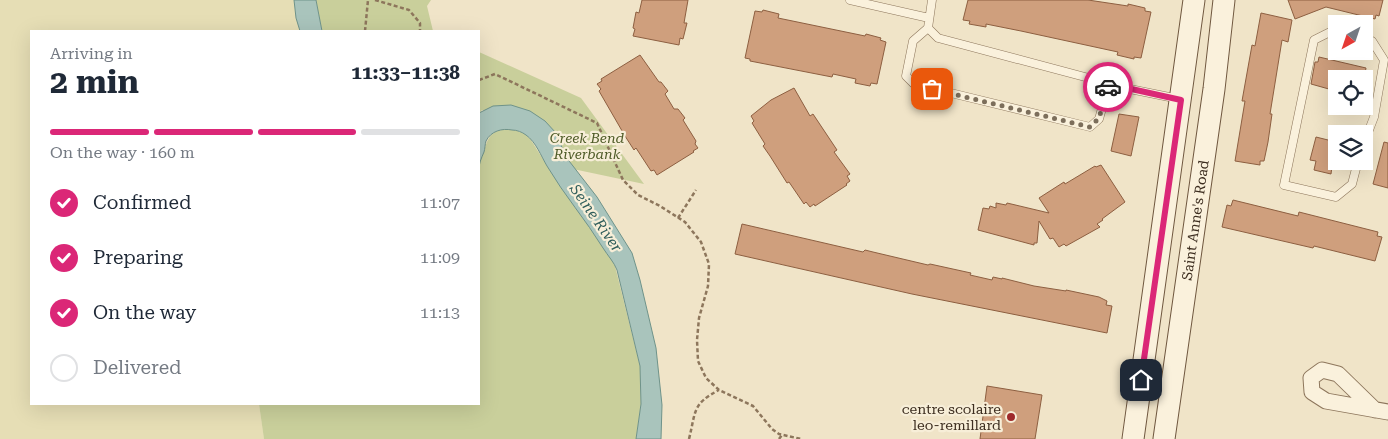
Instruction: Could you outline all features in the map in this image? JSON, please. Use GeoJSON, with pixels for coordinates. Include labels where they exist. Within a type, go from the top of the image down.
{"type":"FeatureCollection","features":[{"type":"Feature","properties":{"kind":"main road"},"geometry":{"type":"LineString","coordinates":[[1133,439],[1194,0]]}},
{"type":"Feature","properties":{"kind":"main road","name":"Saint Anne's Road"},"geometry":{"type":"LineString","coordinates":[[1164,439],[1214,89],[1224,0]]}},
{"type":"Feature","properties":{"kind":"lane"},"geometry":{"type":"LineString","coordinates":[[850,0],[929,18]]}},
{"type":"Feature","properties":{"kind":"lane"},"geometry":{"type":"LineString","coordinates":[[932,0],[928,28],[913,41],[906,76],[914,84],[1090,127],[1099,118],[1109,84]]}},
{"type":"Feature","properties":{"kind":"lane"},"geometry":{"type":"LineString","coordinates":[[928,28],[938,38],[1109,84],[1181,100]]}},
{"type":"Feature","properties":{"kind":"lane"},"geometry":{"type":"LineString","coordinates":[[1328,33],[1314,40],[1284,185],[1336,197],[1352,184],[1356,170]]}},
{"type":"Feature","properties":{"kind":"lane"},"geometry":{"type":"LineString","coordinates":[[1371,125],[1384,60],[1373,42]]}},
{"type":"Feature","properties":{"kind":"path"},"geometry":{"type":"LineString","coordinates":[[365,30],[368,0]]}},
{"type":"Feature","properties":{"kind":"path"},"geometry":{"type":"LineString","coordinates":[[375,0],[409,10],[420,22],[420,30]]}},
{"type":"Feature","properties":{"kind":"path"},"geometry":{"type":"LineString","coordinates":[[480,80],[495,74],[597,123],[623,180],[638,195],[685,222],[701,242],[709,264],[708,286],[699,318],[697,340],[698,361],[706,378],[719,390],[753,406],[772,429],[782,435],[801,439]]}},
{"type":"Feature","properties":{"kind":"path"},"geometry":{"type":"LineString","coordinates":[[678,218],[696,190]]}},
{"type":"Feature","properties":{"kind":"path"},"geometry":{"type":"LineString","coordinates":[[689,439],[696,407],[704,398],[719,390]]}},
{"type":"Feature","properties":{"kind":"path"},"geometry":{"type":"LineString","coordinates":[[779,439],[782,435]]}},
{"type":"Feature","properties":{"kind":"shaded area"},"geometry":{"type":"Polygon","coordinates":[[[0,0],[294,0],[300,30],[30,30],[30,405],[259,405],[264,439],[0,439],[0,0]]]}},
{"type":"Feature","properties":{"kind":"green space"},"geometry":{"type":"Polygon","coordinates":[[[316,0],[431,0],[427,6],[433,30],[322,30],[316,0]]]}},
{"type":"Feature","properties":{"kind":"green space","name":"Creek Bend Riverbank"},"geometry":{"type":"Polygon","coordinates":[[[480,52],[581,98],[644,184],[573,169],[565,157],[556,133],[482,110],[480,112],[480,52]]]}},
{"type":"Feature","properties":{"kind":"green space"},"geometry":{"type":"Polygon","coordinates":[[[505,128],[516,130],[525,134],[531,140],[614,262],[640,366],[641,404],[636,439],[264,439],[259,405],[480,405],[480,160],[490,136],[505,128]]]}},
{"type":"Feature","properties":{"kind":"water"},"geometry":{"type":"Polygon","coordinates":[[[294,0],[316,0],[322,30],[300,30],[294,0]]]}},
{"type":"Feature","properties":{"kind":"water","name":"Seine River"},"geometry":{"type":"Polygon","coordinates":[[[511,105],[530,111],[545,121],[556,133],[566,157],[597,197],[632,253],[656,348],[662,405],[661,439],[636,439],[641,404],[640,366],[617,270],[613,262],[554,177],[530,138],[516,130],[497,131],[486,141],[480,163],[480,112],[493,106],[511,105]]]}},
{"type":"Feature","properties":{"kind":"building"},"geometry":{"type":"Polygon","coordinates":[[[642,0],[688,0],[684,23],[687,23],[683,39],[680,38],[679,45],[633,36],[636,12],[639,13],[642,0]]]}},
{"type":"Feature","properties":{"kind":"building"},"geometry":{"type":"Polygon","coordinates":[[[968,0],[1088,0],[1128,6],[1128,4],[1145,8],[1145,11],[1151,12],[1141,58],[1134,57],[1134,59],[1117,55],[1118,52],[1021,31],[986,24],[986,27],[969,24],[970,21],[963,20],[968,0]]]}},
{"type":"Feature","properties":{"kind":"building"},"geometry":{"type":"Polygon","coordinates":[[[1288,0],[1383,0],[1379,16],[1376,15],[1375,19],[1373,19],[1373,15],[1359,15],[1326,7],[1295,19],[1288,0]]]}},
{"type":"Feature","properties":{"kind":"building"},"geometry":{"type":"Polygon","coordinates":[[[763,10],[779,14],[778,18],[881,38],[880,40],[886,42],[877,84],[871,83],[870,86],[855,83],[856,79],[833,74],[832,77],[750,61],[750,59],[745,58],[755,11],[762,12],[763,10]]]}},
{"type":"Feature","properties":{"kind":"building"},"geometry":{"type":"Polygon","coordinates":[[[1261,13],[1292,20],[1288,42],[1282,40],[1270,114],[1272,114],[1268,142],[1264,161],[1260,161],[1260,165],[1235,161],[1245,101],[1242,101],[1252,45],[1255,46],[1261,13]]]}},
{"type":"Feature","properties":{"kind":"building"},"geometry":{"type":"Polygon","coordinates":[[[640,55],[659,82],[668,91],[665,94],[674,109],[678,109],[685,118],[683,120],[696,141],[695,144],[698,148],[657,175],[654,170],[651,171],[636,148],[634,150],[599,91],[601,89],[597,84],[602,81],[601,79],[640,55]]]}},
{"type":"Feature","properties":{"kind":"building"},"geometry":{"type":"Polygon","coordinates":[[[1319,57],[1366,68],[1366,70],[1328,70],[1328,89],[1311,84],[1315,62],[1318,62],[1319,57]]]}},
{"type":"Feature","properties":{"kind":"building"},"geometry":{"type":"Polygon","coordinates":[[[794,88],[810,116],[813,114],[837,150],[834,152],[850,174],[847,176],[850,181],[847,185],[815,206],[814,204],[810,207],[806,202],[804,204],[789,182],[787,183],[763,146],[765,144],[752,123],[754,121],[751,116],[771,100],[794,88]]]}},
{"type":"Feature","properties":{"kind":"building"},"geometry":{"type":"Polygon","coordinates":[[[1119,114],[1139,117],[1131,156],[1111,151],[1119,114]]]}},
{"type":"Feature","properties":{"kind":"building"},"geometry":{"type":"Polygon","coordinates":[[[1316,137],[1328,140],[1328,170],[1332,170],[1331,174],[1314,170],[1316,161],[1310,160],[1316,137]]]}},
{"type":"Feature","properties":{"kind":"building"},"geometry":{"type":"Polygon","coordinates":[[[1384,142],[1388,143],[1388,188],[1373,184],[1384,142]]]}},
{"type":"Feature","properties":{"kind":"building"},"geometry":{"type":"Polygon","coordinates":[[[1101,165],[1125,202],[1097,224],[1100,227],[1066,246],[1064,244],[1059,247],[1053,238],[1050,239],[1039,221],[1037,243],[1034,243],[1034,245],[978,230],[983,208],[989,209],[990,206],[996,208],[996,203],[1006,205],[1007,203],[1049,213],[1039,198],[1064,182],[1065,184],[1095,166],[1101,165]]]}},
{"type":"Feature","properties":{"kind":"building"},"geometry":{"type":"Polygon","coordinates":[[[1233,200],[1298,216],[1299,212],[1378,232],[1377,236],[1382,237],[1375,261],[1222,227],[1227,205],[1231,206],[1233,200]]]}},
{"type":"Feature","properties":{"kind":"building"},"geometry":{"type":"Polygon","coordinates":[[[742,224],[863,252],[865,250],[971,273],[970,275],[992,280],[993,277],[1002,278],[1034,286],[1099,297],[1107,301],[1106,305],[1112,306],[1107,333],[912,294],[735,254],[742,224]]]}},
{"type":"Feature","properties":{"kind":"building","name":"centre scolaire leo-remillard"},"geometry":{"type":"Polygon","coordinates":[[[987,386],[1042,395],[1035,439],[980,439],[987,386]]]}},
{"type":"Feature","properties":{"kind":"way so far"},"geometry":{"type":"LineString","coordinates":[[932,89],[1090,127],[1099,118],[1108,87]]}},
{"type":"Feature","properties":{"kind":"place","name":"centre scolaire leo-remillard"},"geometry":{"type":"Point","coordinates":[1011,417]}},
{"type":"Feature","properties":{"kind":"route"},"geometry":{"type":"LineString","coordinates":[[1108,87],[1109,84],[1181,100],[1141,380]]}}]}
